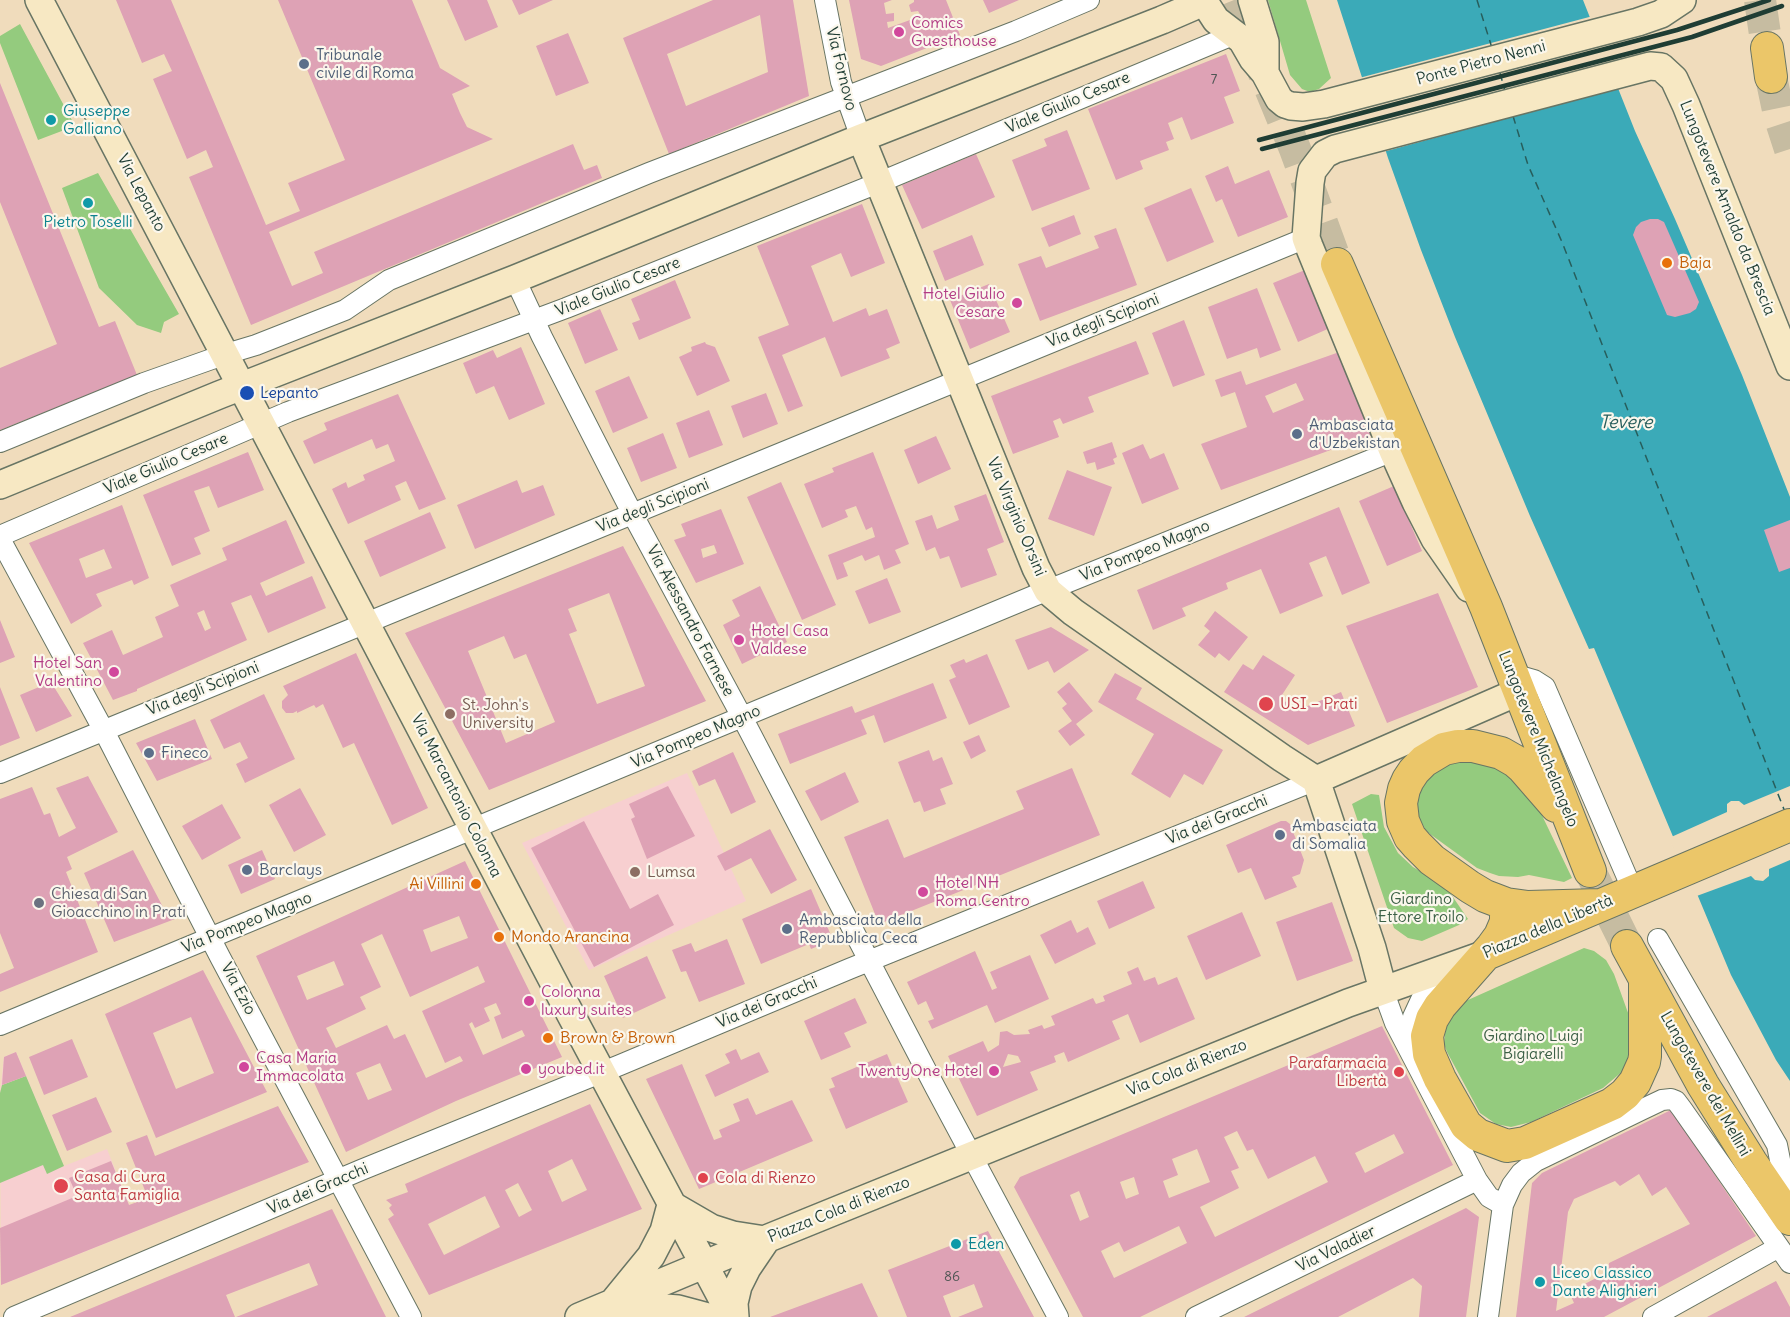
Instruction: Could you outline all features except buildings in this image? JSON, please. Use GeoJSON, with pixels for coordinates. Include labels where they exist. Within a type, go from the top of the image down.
{"type":"FeatureCollection","features":[{"type":"Feature","properties":{"kind":"main road","name":"Lungotevere Michelangelo"},"geometry":{"type":"LineString","coordinates":[[1337,264],[1486,608],[1590,871]]}},
{"type":"Feature","properties":{"kind":"main road"},"geometry":{"type":"LineString","coordinates":[[1571,823],[1523,768],[1501,753],[1473,746],[1444,749],[1429,758],[1414,771],[1405,785],[1401,803],[1403,821],[1410,837],[1424,852],[1485,896],[1506,904],[1539,908],[1599,906]]}},
{"type":"Feature","properties":{"kind":"main road","name":"Piazza della Libertà"},"geometry":{"type":"LineString","coordinates":[[1486,954],[1790,825]]}},
{"type":"Feature","properties":{"kind":"main road"},"geometry":{"type":"LineString","coordinates":[[1506,904],[1506,922],[1497,941],[1445,998],[1434,1014],[1428,1029],[1429,1054],[1440,1079],[1469,1128],[1484,1138],[1506,1146],[1520,1144],[1612,1104],[1629,1090],[1640,1072],[1645,1056],[1645,980]]}},
{"type":"Feature","properties":{"kind":"main road","name":"Lungotevere dei Mellini"},"geometry":{"type":"LineString","coordinates":[[1627,946],[1785,1233]]}},
{"type":"Feature","properties":{"kind":"street","name":"Via Lepanto"},"geometry":{"type":"LineString","coordinates":[[39,0],[242,386]]}},
{"type":"Feature","properties":{"kind":"street","name":"Via Fornovo"},"geometry":{"type":"LineString","coordinates":[[825,0],[845,96],[861,138]]}},
{"type":"Feature","properties":{"kind":"street"},"geometry":{"type":"LineString","coordinates":[[0,442],[144,384],[256,345],[345,310],[389,280],[648,173],[1016,31],[1089,0]]}},
{"type":"Feature","properties":{"kind":"street"},"geometry":{"type":"LineString","coordinates":[[0,485],[242,386],[516,279],[861,138],[1173,16],[1203,0],[1216,20],[1242,40],[1253,59],[1265,73]]}},
{"type":"Feature","properties":{"kind":"street"},"geometry":{"type":"LineString","coordinates":[[1252,0],[1265,42],[1265,73]]}},
{"type":"Feature","properties":{"kind":"street","name":"Ponte Pietro Nenni"},"geometry":{"type":"LineString","coordinates":[[1265,73],[1276,96],[1286,104],[1304,107],[1324,104],[1638,22],[1661,14],[1682,0]]}},
{"type":"Feature","properties":{"kind":"street","name":"Viale Giulio Cesare"},"geometry":{"type":"LineString","coordinates":[[0,537],[261,423],[534,320],[878,183],[1235,34]]}},
{"type":"Feature","properties":{"kind":"street","name":"Lungotevere Arnaldo da Brescia"},"geometry":{"type":"LineString","coordinates":[[1306,238],[1308,195],[1312,171],[1320,158],[1335,149],[1650,66],[1658,66],[1666,70],[1680,89],[1790,366]]}},
{"type":"Feature","properties":{"kind":"street","name":"Via Virginio Orsini"},"geometry":{"type":"LineString","coordinates":[[861,138],[1036,568],[1048,591],[1073,612],[1316,780]]}},
{"type":"Feature","properties":{"kind":"street","name":"Via degli Scipioni"},"geometry":{"type":"LineString","coordinates":[[0,773],[1306,238]]}},
{"type":"Feature","properties":{"kind":"street","name":"Lungotevere Michelangelo"},"geometry":{"type":"LineString","coordinates":[[1306,238],[1393,451],[1432,533],[1463,581],[1486,608]]}},
{"type":"Feature","properties":{"kind":"street","name":"Via Alessandro Farnese"},"geometry":{"type":"LineString","coordinates":[[516,279],[534,320],[633,515],[742,717],[936,1089],[982,1151]]}},
{"type":"Feature","properties":{"kind":"street","name":"Via Marcantonio Colonna"},"geometry":{"type":"LineString","coordinates":[[242,386],[671,1205]]}},
{"type":"Feature","properties":{"kind":"street","name":"Via Pompeo Magno"},"geometry":{"type":"LineString","coordinates":[[0,1025],[742,717],[1393,451]]}},
{"type":"Feature","properties":{"kind":"street","name":"Via Ezio"},"geometry":{"type":"LineString","coordinates":[[0,537],[104,730],[410,1315]]}},
{"type":"Feature","properties":{"kind":"street"},"geometry":{"type":"LineString","coordinates":[[1517,683],[1538,682],[1547,691],[1645,886]]}},
{"type":"Feature","properties":{"kind":"street","name":"Via dei Gracchi"},"geometry":{"type":"LineString","coordinates":[[14,1317],[869,960],[1316,780],[1517,683]]}},
{"type":"Feature","properties":{"kind":"street"},"geometry":{"type":"LineString","coordinates":[[1316,780],[1395,1023],[1477,1180],[1489,1197],[1503,1205],[1488,1317]]}},
{"type":"Feature","properties":{"kind":"street"},"geometry":{"type":"LineString","coordinates":[[1653,1317],[1785,1233],[1782,1170],[1777,1145],[1658,939]]}},
{"type":"Feature","properties":{"kind":"street","name":"Piazza della Libertà"},"geometry":{"type":"LineString","coordinates":[[1383,990],[1486,954]]}},
{"type":"Feature","properties":{"kind":"street"},"geometry":{"type":"LineString","coordinates":[[1413,1059],[1409,1045],[1410,1027],[1419,1002],[1439,971]]}},
{"type":"Feature","properties":{"kind":"street","name":"Via Cola di Rienzo"},"geometry":{"type":"LineString","coordinates":[[982,1151],[1383,990]]}},
{"type":"Feature","properties":{"kind":"street","name":"Lungotevere dei Mellini"},"geometry":{"type":"LineString","coordinates":[[1503,1205],[1508,1191],[1521,1173],[1536,1161],[1668,1099],[1678,1104],[1785,1233]]}},
{"type":"Feature","properties":{"kind":"street"},"geometry":{"type":"LineString","coordinates":[[982,1151],[1008,1221],[1058,1317]]}},
{"type":"Feature","properties":{"kind":"street","name":"Piazza Cola di Rienzo"},"geometry":{"type":"LineString","coordinates":[[579,1317],[982,1151]]}},
{"type":"Feature","properties":{"kind":"street","name":"Via Valadier"},"geometry":{"type":"LineString","coordinates":[[1196,1317],[1477,1180]]}},
{"type":"Feature","properties":{"kind":"street"},"geometry":{"type":"LineString","coordinates":[[671,1205],[711,1228],[733,1235],[766,1240],[738,1286],[733,1317]]}},
{"type":"Feature","properties":{"kind":"street"},"geometry":{"type":"LineString","coordinates":[[671,1205],[733,1317]]}},
{"type":"Feature","properties":{"kind":"street"},"geometry":{"type":"LineString","coordinates":[[612,1303],[651,1256],[664,1231],[671,1205]]}},
{"type":"Feature","properties":{"kind":"street"},"geometry":{"type":"LineString","coordinates":[[612,1303],[678,1309],[708,1317]]}},
{"type":"Feature","properties":{"kind":"shaded area","name":"Lumsa"},"geometry":{"type":"Polygon","coordinates":[[[687,773],[746,901],[589,970],[522,843],[687,773]]]}},
{"type":"Feature","properties":{"kind":"shaded area","name":"Casa di Cura Santa Famiglia"},"geometry":{"type":"Polygon","coordinates":[[[16,1052],[64,1166],[107,1149],[139,1230],[1,1285],[0,1093],[4,1057],[16,1052]]]}},
{"type":"Feature","properties":{"kind":"green space"},"geometry":{"type":"Polygon","coordinates":[[[1268,0],[1306,0],[1331,78],[1319,89],[1310,92],[1302,89],[1290,75],[1268,0]]]}},
{"type":"Feature","properties":{"kind":"green space"},"geometry":{"type":"Polygon","coordinates":[[[20,24],[75,126],[38,140],[0,43],[0,36],[20,24]]]}},
{"type":"Feature","properties":{"kind":"green space"},"geometry":{"type":"Polygon","coordinates":[[[98,173],[179,314],[164,322],[161,333],[137,325],[99,288],[62,188],[98,173]]]}},
{"type":"Feature","properties":{"kind":"green space"},"geometry":{"type":"Polygon","coordinates":[[[1447,758],[1505,765],[1538,807],[1572,878],[1564,882],[1529,875],[1499,876],[1477,868],[1430,834],[1417,814],[1414,802],[1417,783],[1447,758]]]}},
{"type":"Feature","properties":{"kind":"green space","name":"Giardino Ettore Troilo"},"geometry":{"type":"Polygon","coordinates":[[[1371,794],[1379,795],[1384,827],[1398,853],[1413,867],[1446,887],[1468,919],[1422,941],[1408,938],[1394,928],[1352,804],[1371,794]]]}},
{"type":"Feature","properties":{"kind":"green space","name":"Giardino Luigi Bigiarelli"},"geometry":{"type":"Polygon","coordinates":[[[1584,948],[1594,951],[1606,960],[1614,974],[1630,1018],[1632,1054],[1624,1070],[1603,1088],[1531,1122],[1511,1127],[1496,1124],[1480,1113],[1447,1052],[1444,1044],[1446,1024],[1459,1004],[1584,948]]]}},
{"type":"Feature","properties":{"kind":"green space"},"geometry":{"type":"Polygon","coordinates":[[[26,1076],[64,1166],[47,1174],[43,1165],[0,1183],[0,1093],[2,1085],[26,1076]]]}},
{"type":"Feature","properties":{"kind":"water","name":"Tevere"},"geometry":{"type":"Polygon","coordinates":[[[1337,0],[1583,0],[1635,131],[1742,375],[1790,497],[1790,1081],[1776,1060],[1731,975],[1594,648],[1589,649],[1530,516],[1421,250],[1388,158],[1337,0]]]}},
{"type":"Feature","properties":{"kind":"pier"},"geometry":{"type":"Polygon","coordinates":[[[1593,16],[1621,87],[1383,152],[1359,78],[1593,16]]]}},
{"type":"Feature","properties":{"kind":"pier"},"geometry":{"type":"Polygon","coordinates":[[[1790,786],[1790,860],[1769,869],[1769,876],[1763,881],[1755,880],[1751,876],[1694,897],[1669,838],[1727,812],[1727,804],[1731,801],[1739,801],[1744,805],[1790,786]]]}},
{"type":"Feature","properties":{"kind":"ferry route"},"geometry":{"type":"LineString","coordinates":[[1477,0],[1492,48]]}},
{"type":"Feature","properties":{"kind":"ferry route"},"geometry":{"type":"LineString","coordinates":[[1500,73],[1505,91]]}},
{"type":"Feature","properties":{"kind":"ferry route"},"geometry":{"type":"LineString","coordinates":[[1513,116],[1528,165],[1562,242],[1785,812]]}},
{"type":"Feature","properties":{"kind":"tunnel"},"geometry":{"type":"LineString","coordinates":[[1234,0],[1295,149],[1337,264]]}},
{"type":"Feature","properties":{"kind":"tunnel"},"geometry":{"type":"LineString","coordinates":[[1760,0],[1767,48]]}},
{"type":"Feature","properties":{"kind":"tunnel"},"geometry":{"type":"LineString","coordinates":[[1771,77],[1779,115],[1790,149]]}},
{"type":"Feature","properties":{"kind":"tunnel"},"geometry":{"type":"LineString","coordinates":[[1590,871],[1627,946]]}},
{"type":"Feature","properties":{"kind":"railway"},"geometry":{"type":"LineString","coordinates":[[1259,140],[1677,30],[1769,0]]}},
{"type":"Feature","properties":{"kind":"railway"},"geometry":{"type":"LineString","coordinates":[[1262,149],[1692,37],[1782,6]]}},
{"type":"Feature","properties":{"kind":"place","name":"Comics Guesthouse"},"geometry":{"type":"Point","coordinates":[899,32]}},
{"type":"Feature","properties":{"kind":"place","name":"Tribunale civile di Roma"},"geometry":{"type":"Point","coordinates":[304,64]}},
{"type":"Feature","properties":{"kind":"place","name":"Giuseppe Galliano"},"geometry":{"type":"Point","coordinates":[51,120]}},
{"type":"Feature","properties":{"kind":"place","name":"Pietro Toselli"},"geometry":{"type":"Point","coordinates":[88,203]}},
{"type":"Feature","properties":{"kind":"place","name":"Baja"},"geometry":{"type":"Point","coordinates":[1667,263]}},
{"type":"Feature","properties":{"kind":"place","name":"Hotel Giulio Cesare"},"geometry":{"type":"Point","coordinates":[1017,303]}},
{"type":"Feature","properties":{"kind":"place","name":"Lepanto"},"geometry":{"type":"Point","coordinates":[247,393]}},
{"type":"Feature","properties":{"kind":"place","name":"Ambasciata d'Uzbekistan"},"geometry":{"type":"Point","coordinates":[1297,434]}},
{"type":"Feature","properties":{"kind":"place","name":"Hotel Casa Valdese"},"geometry":{"type":"Point","coordinates":[739,640]}},
{"type":"Feature","properties":{"kind":"place","name":"Hotel San Valentino"},"geometry":{"type":"Point","coordinates":[114,672]}},
{"type":"Feature","properties":{"kind":"place","name":"USI – Prati"},"geometry":{"type":"Point","coordinates":[1266,704]}},
{"type":"Feature","properties":{"kind":"place","name":"St. John's University"},"geometry":{"type":"Point","coordinates":[450,714]}},
{"type":"Feature","properties":{"kind":"place","name":"Fineco"},"geometry":{"type":"Point","coordinates":[149,753]}},
{"type":"Feature","properties":{"kind":"place","name":"Ambasciata di Somalia"},"geometry":{"type":"Point","coordinates":[1280,835]}},
{"type":"Feature","properties":{"kind":"place","name":"Barclays"},"geometry":{"type":"Point","coordinates":[247,870]}},
{"type":"Feature","properties":{"kind":"place","name":"Lumsa"},"geometry":{"type":"Point","coordinates":[635,872]}},
{"type":"Feature","properties":{"kind":"place","name":"Ai Villini"},"geometry":{"type":"Point","coordinates":[476,884]}},
{"type":"Feature","properties":{"kind":"place","name":"Hotel NH Roma Centro"},"geometry":{"type":"Point","coordinates":[923,892]}},
{"type":"Feature","properties":{"kind":"place","name":"Chiesa di San Gioacchino in Prati"},"geometry":{"type":"Point","coordinates":[39,903]}},
{"type":"Feature","properties":{"kind":"place","name":"Ambasciata della Repubblica Ceca"},"geometry":{"type":"Point","coordinates":[787,929]}},
{"type":"Feature","properties":{"kind":"place","name":"Mondo Arancina"},"geometry":{"type":"Point","coordinates":[499,937]}},
{"type":"Feature","properties":{"kind":"place","name":"Colonna luxury suites"},"geometry":{"type":"Point","coordinates":[529,1001]}},
{"type":"Feature","properties":{"kind":"place","name":"Brown & Brown"},"geometry":{"type":"Point","coordinates":[548,1038]}},
{"type":"Feature","properties":{"kind":"place","name":"Casa Maria Immacolata"},"geometry":{"type":"Point","coordinates":[244,1067]}},
{"type":"Feature","properties":{"kind":"place","name":"youbed.it"},"geometry":{"type":"Point","coordinates":[526,1069]}},
{"type":"Feature","properties":{"kind":"place","name":"TwentyOne Hotel"},"geometry":{"type":"Point","coordinates":[994,1071]}},
{"type":"Feature","properties":{"kind":"place","name":"Parafarmacia Libertà"},"geometry":{"type":"Point","coordinates":[1399,1072]}},
{"type":"Feature","properties":{"kind":"place","name":"Cola di Rienzo"},"geometry":{"type":"Point","coordinates":[703,1178]}},
{"type":"Feature","properties":{"kind":"place","name":"Casa di Cura Santa Famiglia"},"geometry":{"type":"Point","coordinates":[61,1186]}},
{"type":"Feature","properties":{"kind":"place","name":"Eden"},"geometry":{"type":"Point","coordinates":[956,1244]}},
{"type":"Feature","properties":{"kind":"place","name":"Liceo Classico Dante Alighieri"},"geometry":{"type":"Point","coordinates":[1540,1282]}}]}
